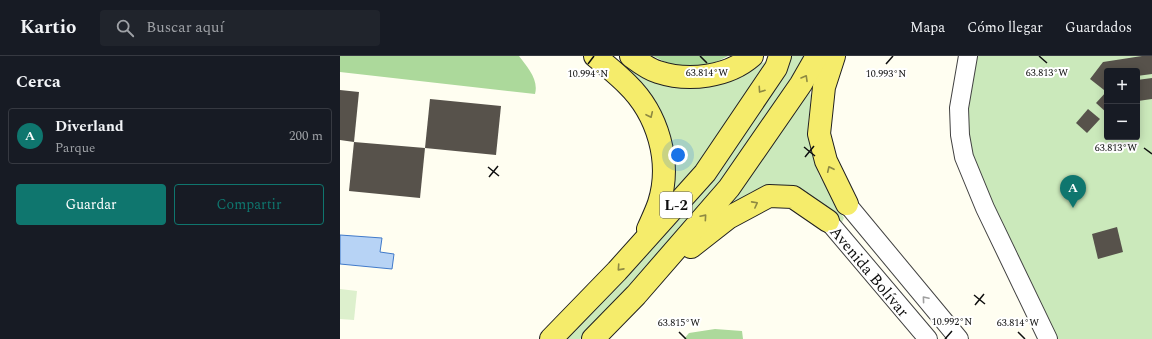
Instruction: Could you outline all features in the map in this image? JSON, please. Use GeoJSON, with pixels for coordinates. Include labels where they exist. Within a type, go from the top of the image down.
{"type":"FeatureCollection","features":[{"type":"Feature","properties":{"kind":"main road","name":"L-2"},"geometry":{"type":"LineString","coordinates":[[595,56],[627,84],[647,108],[661,143],[664,162],[663,184],[659,202],[640,246]]}},
{"type":"Feature","properties":{"kind":"main road"},"geometry":{"type":"LineString","coordinates":[[636,60],[657,72],[694,77],[730,71],[752,56]]}},
{"type":"Feature","properties":{"kind":"main road","name":"L-2"},"geometry":{"type":"LineString","coordinates":[[551,339],[617,272],[705,173],[776,68],[780,56]]}},
{"type":"Feature","properties":{"kind":"main road","name":"L-2"},"geometry":{"type":"LineString","coordinates":[[636,296],[729,188],[801,84],[817,56]]}},
{"type":"Feature","properties":{"kind":"main road"},"geometry":{"type":"LineString","coordinates":[[834,56],[824,87],[819,134],[826,161],[847,204]]}},
{"type":"Feature","properties":{"kind":"main road","name":"L-2"},"geometry":{"type":"LineString","coordinates":[[593,339],[636,296],[692,246],[728,218],[769,196],[793,197],[828,221]]}},
{"type":"Feature","properties":{"kind":"street"},"geometry":{"type":"LineString","coordinates":[[968,56],[958,108],[964,157],[985,208],[1048,339]]}},
{"type":"Feature","properties":{"kind":"street","name":"Avenida Bolívar"},"geometry":{"type":"LineString","coordinates":[[847,204],[959,339]]}},
{"type":"Feature","properties":{"kind":"street","name":"Avenida Bolívar"},"geometry":{"type":"LineString","coordinates":[[828,221],[928,339]]}},
{"type":"Feature","properties":{"kind":"green space"},"geometry":{"type":"Polygon","coordinates":[[[340,56],[519,56],[534,78],[536,89],[535,94],[340,72],[340,56]]]}},
{"type":"Feature","properties":{"kind":"green space"},"geometry":{"type":"Polygon","coordinates":[[[653,56],[728,56],[708,65],[691,68],[673,65],[653,56]]]}},
{"type":"Feature","properties":{"kind":"green space"},"geometry":{"type":"Polygon","coordinates":[[[790,56],[808,56],[724,183],[619,300],[580,339],[566,339],[678,221],[717,172],[790,56]]]}},
{"type":"Feature","properties":{"kind":"green space"},"geometry":{"type":"Polygon","coordinates":[[[974,56],[1152,56],[1152,339],[1057,339],[1017,262],[970,155],[966,102],[974,56]]]}},
{"type":"Feature","properties":{"kind":"green space"},"geometry":{"type":"Polygon","coordinates":[[[766,61],[740,106],[697,166],[665,204],[674,163],[671,138],[661,115],[622,64],[742,74],[766,61]]]}},
{"type":"Feature","properties":{"kind":"green space"},"geometry":{"type":"Polygon","coordinates":[[[807,91],[810,92],[811,96],[808,126],[812,150],[819,175],[844,218],[842,222],[838,222],[774,186],[751,192],[741,200],[733,203],[730,202],[784,129],[807,91]]]}},
{"type":"Feature","properties":{"kind":"green space"},"geometry":{"type":"Polygon","coordinates":[[[340,289],[357,291],[354,320],[340,319],[340,289]]]}},
{"type":"Feature","properties":{"kind":"green space"},"geometry":{"type":"Polygon","coordinates":[[[715,329],[742,331],[743,339],[684,339],[689,333],[715,329]]]}},
{"type":"Feature","properties":{"kind":"water"},"geometry":{"type":"Polygon","coordinates":[[[340,235],[382,238],[380,252],[394,254],[392,269],[340,264],[340,235]]]}},
{"type":"Feature","properties":{"kind":"building"},"geometry":{"type":"Polygon","coordinates":[[[1142,56],[1152,56],[1152,74],[1140,76],[1140,68],[1104,68],[1104,90],[1090,79],[1103,62],[1142,56]]]}},
{"type":"Feature","properties":{"kind":"building"},"geometry":{"type":"Polygon","coordinates":[[[1152,78],[1152,99],[1140,101],[1140,80],[1152,78]]]}},
{"type":"Feature","properties":{"kind":"building"},"geometry":{"type":"Polygon","coordinates":[[[340,90],[359,92],[354,142],[340,140],[340,90]]]}},
{"type":"Feature","properties":{"kind":"building"},"geometry":{"type":"Polygon","coordinates":[[[1104,94],[1104,110],[1096,103],[1104,94]]]}},
{"type":"Feature","properties":{"kind":"building"},"geometry":{"type":"Polygon","coordinates":[[[430,99],[501,106],[496,155],[425,148],[430,99]]]}},
{"type":"Feature","properties":{"kind":"building"},"geometry":{"type":"Polygon","coordinates":[[[1088,109],[1100,119],[1087,133],[1076,123],[1088,109]]]}},
{"type":"Feature","properties":{"kind":"building"},"geometry":{"type":"Polygon","coordinates":[[[354,142],[425,148],[420,198],[349,191],[354,142]]]}},
{"type":"Feature","properties":{"kind":"building"},"geometry":{"type":"Polygon","coordinates":[[[1117,227],[1123,252],[1098,259],[1092,234],[1117,227]]]}},
{"type":"Feature","properties":{"kind":"place","name":"Diverland"},"geometry":{"type":"Point","coordinates":[1073,208]}}]}
